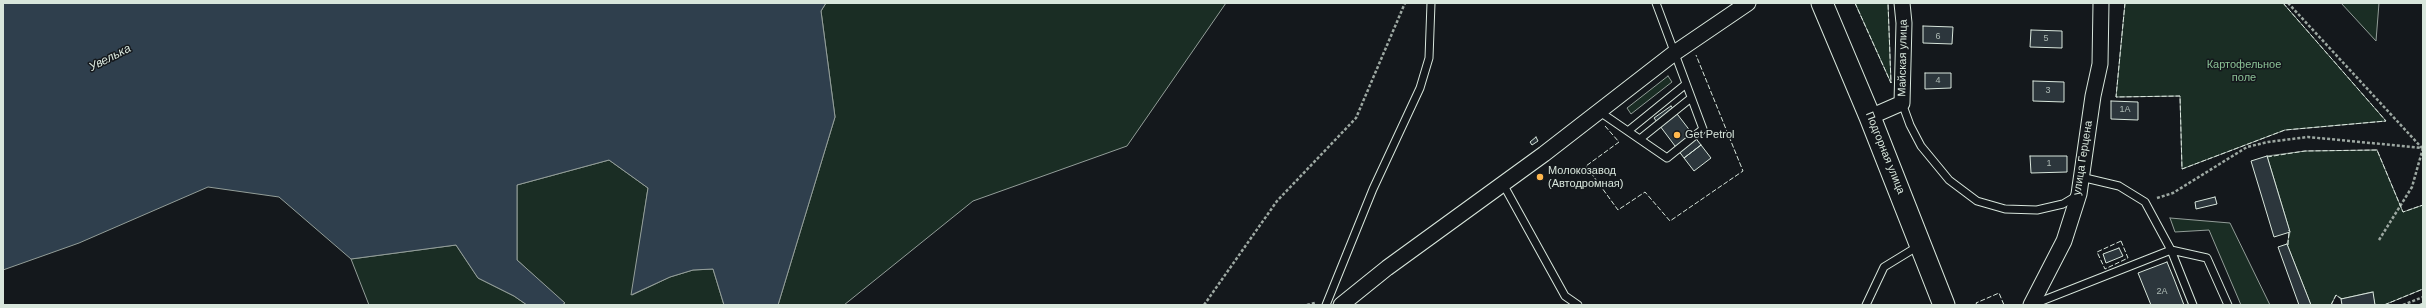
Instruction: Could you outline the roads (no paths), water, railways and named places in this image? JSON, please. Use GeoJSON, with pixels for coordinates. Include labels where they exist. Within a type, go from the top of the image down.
{"type":"FeatureCollection","features":[{"type":"Feature","properties":{"kind":"street"},"geometry":{"type":"LineString","coordinates":[[1341,305],[1387,268],[1600,112],[1673,54],[1748,3]]}},
{"type":"Feature","properties":{"kind":"street","name":"Подгорная улица"},"geometry":{"type":"LineString","coordinates":[[1822,3],[1870,117],[1944,305]]}},
{"type":"Feature","properties":{"kind":"street","name":"Майская улица"},"geometry":{"type":"LineString","coordinates":[[1870,117],[1902,103],[1904,23],[1902,3]]}},
{"type":"Feature","properties":{"kind":"street","name":"улица Герцена"},"geometry":{"type":"LineString","coordinates":[[2032,305],[2064,241],[2079,194],[2093,96],[2100,64],[2102,21],[2101,3]]}},
{"type":"Feature","properties":{"kind":"street"},"geometry":{"type":"LineString","coordinates":[[2102,21],[2107,3]]}},
{"type":"Feature","properties":{"kind":"lane"},"geometry":{"type":"LineString","coordinates":[[1326,305],[1372,189],[1420,88],[1428,58],[1431,3]]}},
{"type":"Feature","properties":{"kind":"lane"},"geometry":{"type":"LineString","coordinates":[[1600,112],[1667,158],[1702,129],[1686,84],[1673,54],[1656,3]]}},
{"type":"Feature","properties":{"kind":"lane"},"geometry":{"type":"LineString","coordinates":[[1628,131],[1686,84]]}},
{"type":"Feature","properties":{"kind":"lane"},"geometry":{"type":"LineString","coordinates":[[1640,139],[1691,98]]}},
{"type":"Feature","properties":{"kind":"lane"},"geometry":{"type":"LineString","coordinates":[[1902,103],[1910,125],[1921,146],[1949,180],[1977,200],[2004,209],[2037,210],[2063,204],[2079,194]]}},
{"type":"Feature","properties":{"kind":"lane"},"geometry":{"type":"LineString","coordinates":[[2081,178],[2119,186],[2145,202],[2171,250],[2194,305]]}},
{"type":"Feature","properties":{"kind":"lane"},"geometry":{"type":"LineString","coordinates":[[1502,184],[1565,296],[1578,305]]}},
{"type":"Feature","properties":{"kind":"lane"},"geometry":{"type":"LineString","coordinates":[[1866,305],[1884,267],[1921,244]]}},
{"type":"Feature","properties":{"kind":"lane"},"geometry":{"type":"LineString","coordinates":[[2032,305],[2171,250],[2207,258],[2228,305]]}},
{"type":"Feature","properties":{"kind":"water","name":"Увелька"},"geometry":{"type":"Polygon","coordinates":[[[3,3],[826,3],[821,11],[835,117],[778,305],[724,305],[713,269],[693,270],[670,277],[631,295],[648,188],[609,160],[517,185],[517,260],[565,303],[562,305],[527,305],[514,296],[478,278],[456,245],[351,259],[279,197],[208,187],[79,243],[3,270],[3,3]]]}},
{"type":"Feature","properties":{"kind":"place","name":"Get Petrol"},"geometry":{"type":"Point","coordinates":[1677,135]}},
{"type":"Feature","properties":{"kind":"place","name":"Молокозавод (Автодромная)"},"geometry":{"type":"Point","coordinates":[1540,177]}},
{"type":"Feature","properties":{"kind":"park label","name":"Картофельное поле"},"geometry":{"type":"Point","coordinates":[2244,71]}}]}
